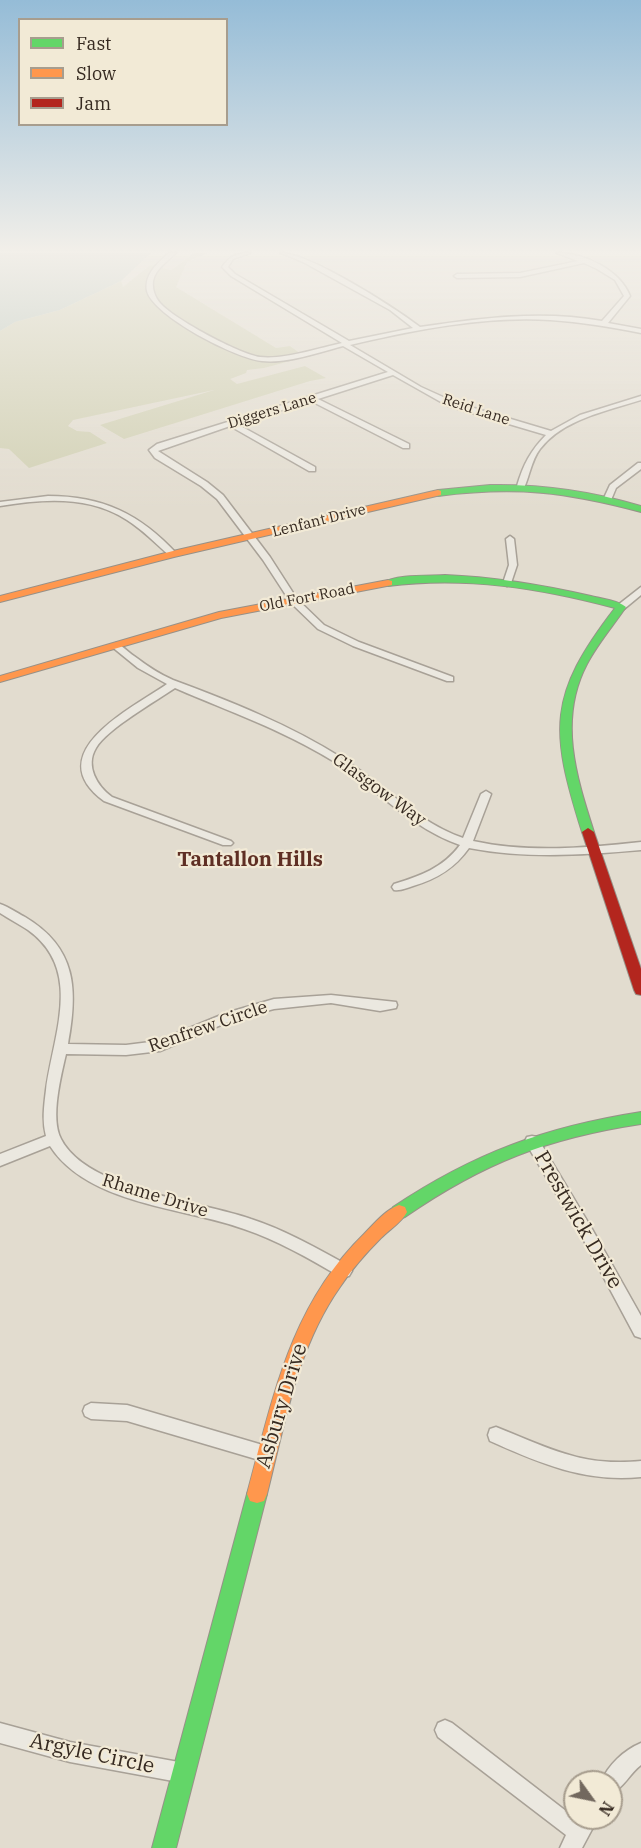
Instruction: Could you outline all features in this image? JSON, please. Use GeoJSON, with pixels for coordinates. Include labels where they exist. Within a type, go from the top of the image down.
{"type":"FeatureCollection","features":[{"type":"Feature","properties":{"kind":"street"},"geometry":{"type":"LineString","coordinates":[[212,339],[248,357],[262,361],[369,339]]}},
{"type":"Feature","properties":{"kind":"street","name":"Reid Lane"},"geometry":{"type":"LineString","coordinates":[[338,339],[450,404],[549,433]]}},
{"type":"Feature","properties":{"kind":"street","name":"Diggers Lane"},"geometry":{"type":"LineString","coordinates":[[250,538],[213,491],[158,456],[153,450],[393,373]]}},
{"type":"Feature","properties":{"kind":"street"},"geometry":{"type":"LineString","coordinates":[[521,486],[529,457],[549,433],[641,398]]}},
{"type":"Feature","properties":{"kind":"street"},"geometry":{"type":"LineString","coordinates":[[312,399],[406,446]]}},
{"type":"Feature","properties":{"kind":"street"},"geometry":{"type":"LineString","coordinates":[[231,424],[312,469]]}},
{"type":"Feature","properties":{"kind":"street"},"geometry":{"type":"LineString","coordinates":[[608,498],[613,487],[641,465]]}},
{"type":"Feature","properties":{"kind":"street","name":"Lenfant Drive"},"geometry":{"type":"LineString","coordinates":[[0,599],[173,554],[468,487],[521,486],[570,490],[608,498],[641,509]]}},
{"type":"Feature","properties":{"kind":"street"},"geometry":{"type":"LineString","coordinates":[[0,504],[27,498],[88,501],[126,515],[173,554]]}},
{"type":"Feature","properties":{"kind":"street"},"geometry":{"type":"LineString","coordinates":[[250,538],[294,601],[321,627],[356,644],[450,679]]}},
{"type":"Feature","properties":{"kind":"street"},"geometry":{"type":"LineString","coordinates":[[507,583],[513,565],[510,539]]}},
{"type":"Feature","properties":{"kind":"street","name":"Old Fort Road"},"geometry":{"type":"LineString","coordinates":[[0,680],[219,615],[392,582],[431,579],[507,583],[578,596],[621,607]]}},
{"type":"Feature","properties":{"kind":"street"},"geometry":{"type":"LineString","coordinates":[[641,590],[621,607],[586,652],[576,674],[565,715],[564,747],[566,763],[641,989]]}},
{"type":"Feature","properties":{"kind":"street","name":"Glasgow Way"},"geometry":{"type":"LineString","coordinates":[[116,646],[129,659],[153,674],[306,740],[355,771],[415,819],[468,843],[506,850],[594,851],[641,846]]}},
{"type":"Feature","properties":{"kind":"street"},"geometry":{"type":"LineString","coordinates":[[175,683],[95,742],[87,758],[89,776],[95,788],[108,799],[227,843]]}},
{"type":"Feature","properties":{"kind":"street"},"geometry":{"type":"LineString","coordinates":[[398,887],[442,870],[461,854],[468,843],[486,794]]}},
{"type":"Feature","properties":{"kind":"street"},"geometry":{"type":"LineString","coordinates":[[0,908],[30,924],[46,939],[61,962],[69,991],[61,1049],[50,1100],[50,1126],[54,1139],[0,1160]]}},
{"type":"Feature","properties":{"kind":"street","name":"Renfrew Circle"},"geometry":{"type":"LineString","coordinates":[[61,1049],[126,1050],[160,1046],[231,1016],[274,1004],[331,999],[380,1006],[391,1005]]}},
{"type":"Feature","properties":{"kind":"street","name":"Asbury Drive"},"geometry":{"type":"LineString","coordinates":[[164,1848],[290,1368],[315,1314],[344,1271],[388,1222],[418,1199],[482,1161],[532,1141],[581,1127],[641,1118]]}},
{"type":"Feature","properties":{"kind":"street","name":"Rhame Drive"},"geometry":{"type":"LineString","coordinates":[[54,1139],[57,1147],[70,1160],[101,1181],[248,1224],[309,1251],[344,1271]]}},
{"type":"Feature","properties":{"kind":"street","name":"Prestwick Drive"},"geometry":{"type":"LineString","coordinates":[[532,1141],[556,1179],[641,1331]]}},
{"type":"Feature","properties":{"kind":"street"},"geometry":{"type":"LineString","coordinates":[[91,1411],[127,1413],[266,1454]]}},
{"type":"Feature","properties":{"kind":"street"},"geometry":{"type":"LineString","coordinates":[[496,1435],[528,1450],[593,1470],[615,1472],[641,1469]]}},
{"type":"Feature","properties":{"kind":"street"},"geometry":{"type":"LineString","coordinates":[[445,1730],[579,1833]]}},
{"type":"Feature","properties":{"kind":"street","name":"Argyle Circle"},"geometry":{"type":"LineString","coordinates":[[0,1733],[70,1752],[184,1773]]}},
{"type":"Feature","properties":{"kind":"street"},"geometry":{"type":"LineString","coordinates":[[621,1770],[641,1753]]}},
{"type":"Feature","properties":{"kind":"green space"},"geometry":{"type":"Polygon","coordinates":[[[0,339],[262,339],[276,348],[290,346],[305,357],[247,370],[246,373],[230,379],[237,384],[305,366],[326,378],[124,439],[100,425],[214,390],[73,420],[68,426],[77,431],[90,432],[107,443],[29,468],[9,449],[0,448],[0,339]]]}},
{"type":"Feature","properties":{"kind":"traffic: fast"},"geometry":{"type":"LineString","coordinates":[[438,493],[515,487],[541,489],[566,491],[641,509]]}},
{"type":"Feature","properties":{"kind":"traffic: fast"},"geometry":{"type":"LineString","coordinates":[[388,583],[445,578],[505,583],[536,587],[621,607],[598,637],[582,664],[571,689],[566,714],[565,739],[569,766],[588,832]]}},
{"type":"Feature","properties":{"kind":"traffic: fast"},"geometry":{"type":"LineString","coordinates":[[399,1212],[456,1176],[514,1149],[575,1130],[641,1118]]}},
{"type":"Feature","properties":{"kind":"traffic: fast"},"geometry":{"type":"LineString","coordinates":[[164,1848],[257,1494]]}},
{"type":"Feature","properties":{"kind":"traffic: slow"},"geometry":{"type":"LineString","coordinates":[[0,599],[173,554],[438,493]]}},
{"type":"Feature","properties":{"kind":"traffic: slow"},"geometry":{"type":"LineString","coordinates":[[0,679],[219,615],[388,583]]}},
{"type":"Feature","properties":{"kind":"traffic: slow"},"geometry":{"type":"LineString","coordinates":[[257,1494],[285,1384],[298,1347],[319,1303],[364,1244],[399,1212]]}},
{"type":"Feature","properties":{"kind":"traffic: jam"},"geometry":{"type":"LineString","coordinates":[[588,832],[641,990]]}},
{"type":"Feature","properties":{"kind":"district","name":"Tantallon Hills"},"geometry":{"type":"Point","coordinates":[250,860]}}]}
